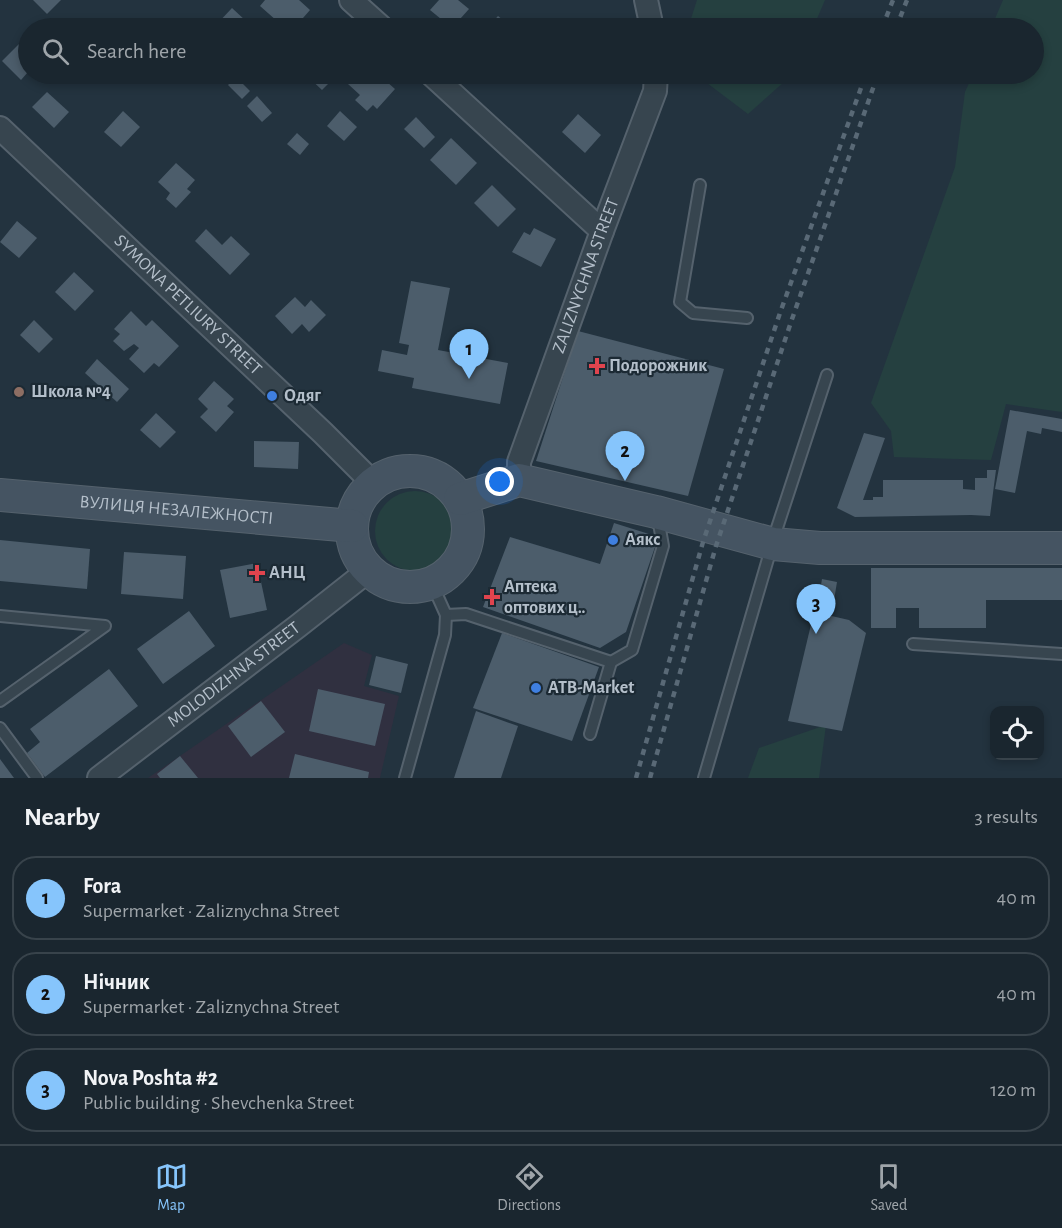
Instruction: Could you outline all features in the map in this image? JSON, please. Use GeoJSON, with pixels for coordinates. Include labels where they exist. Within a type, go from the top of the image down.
{"type":"FeatureCollection","features":[{"type":"Feature","properties":{"kind":"main road"},"geometry":{"type":"LineString","coordinates":[[411,471],[430,474],[448,484],[460,499],[467,514],[469,531],[466,548],[458,563],[432,584],[415,588],[398,586],[382,580],[369,570],[359,557],[353,542],[352,526],[356,506],[374,484],[391,474],[411,471]]}},
{"type":"Feature","properties":{"kind":"main road"},"geometry":{"type":"LineString","coordinates":[[460,499],[519,480],[656,512],[772,544],[820,548],[1062,548]]}},
{"type":"Feature","properties":{"kind":"main road","name":"ВУЛИЦЯ НЕЗАЛЕЖНОСТІ"},"geometry":{"type":"LineString","coordinates":[[0,495],[352,526]]}},
{"type":"Feature","properties":{"kind":"street"},"geometry":{"type":"LineString","coordinates":[[351,0],[371,18]]}},
{"type":"Feature","properties":{"kind":"street"},"geometry":{"type":"LineString","coordinates":[[646,0],[650,18]]}},
{"type":"Feature","properties":{"kind":"street"},"geometry":{"type":"LineString","coordinates":[[441,84],[602,231]]}},
{"type":"Feature","properties":{"kind":"street","name":"ZALIZNYCHNA STREET"},"geometry":{"type":"LineString","coordinates":[[519,480],[519,462],[655,91],[655,84]]}},
{"type":"Feature","properties":{"kind":"street","name":"SYMONA PETLIURY STREET"},"geometry":{"type":"LineString","coordinates":[[0,128],[374,484]]}},
{"type":"Feature","properties":{"kind":"street","name":"MOLODIZHNA STREET"},"geometry":{"type":"LineString","coordinates":[[99,778],[369,570]]}},
{"type":"Feature","properties":{"kind":"lane"},"geometry":{"type":"LineString","coordinates":[[700,185],[680,302],[693,313],[747,318]]}},
{"type":"Feature","properties":{"kind":"lane"},"geometry":{"type":"LineString","coordinates":[[704,778],[772,544],[827,375]]}},
{"type":"Feature","properties":{"kind":"lane"},"geometry":{"type":"LineString","coordinates":[[590,734],[611,662],[632,650],[663,546],[656,512]]}},
{"type":"Feature","properties":{"kind":"lane"},"geometry":{"type":"LineString","coordinates":[[405,778],[445,635],[446,615],[432,584]]}},
{"type":"Feature","properties":{"kind":"lane"},"geometry":{"type":"LineString","coordinates":[[0,615],[105,626],[0,701]]}},
{"type":"Feature","properties":{"kind":"lane"},"geometry":{"type":"LineString","coordinates":[[446,615],[466,615],[611,662]]}},
{"type":"Feature","properties":{"kind":"lane"},"geometry":{"type":"LineString","coordinates":[[913,644],[1062,654]]}},
{"type":"Feature","properties":{"kind":"lane"},"geometry":{"type":"LineString","coordinates":[[0,728],[37,778]]}},
{"type":"Feature","properties":{"kind":"shaded area"},"geometry":{"type":"Polygon","coordinates":[[[344,643],[372,655],[364,686],[399,696],[380,778],[148,778],[344,643]]]}},
{"type":"Feature","properties":{"kind":"green space"},"geometry":{"type":"Polygon","coordinates":[[[697,0],[825,0],[817,18],[691,18],[697,0]]]}},
{"type":"Feature","properties":{"kind":"green space"},"geometry":{"type":"Polygon","coordinates":[[[1003,0],[1062,0],[1062,412],[1006,404],[991,460],[894,457],[891,431],[871,403],[955,167],[965,92],[969,84],[1044,84],[1044,18],[995,18],[1003,0]]]}},
{"type":"Feature","properties":{"kind":"green space"},"geometry":{"type":"Polygon","coordinates":[[[708,84],[782,84],[748,114],[708,84]]]}},
{"type":"Feature","properties":{"kind":"green space"},"geometry":{"type":"Polygon","coordinates":[[[415,491],[430,494],[443,503],[452,516],[455,531],[452,546],[443,559],[430,568],[415,571],[400,568],[387,559],[378,546],[375,531],[378,516],[387,503],[400,494],[415,491]]]}},
{"type":"Feature","properties":{"kind":"green space"},"geometry":{"type":"Polygon","coordinates":[[[826,725],[819,778],[748,778],[759,748],[826,725]]]}},
{"type":"Feature","properties":{"kind":"building"},"geometry":{"type":"Polygon","coordinates":[[[33,0],[61,0],[47,14],[33,0]]]}},
{"type":"Feature","properties":{"kind":"building"},"geometry":{"type":"Polygon","coordinates":[[[265,0],[299,0],[310,10],[303,18],[274,18],[260,6],[265,0]]]}},
{"type":"Feature","properties":{"kind":"building"},"geometry":{"type":"Polygon","coordinates":[[[439,0],[458,0],[469,9],[461,18],[440,18],[430,10],[439,0]]]}},
{"type":"Feature","properties":{"kind":"building"},"geometry":{"type":"Polygon","coordinates":[[[232,8],[243,18],[223,18],[232,8]]]}},
{"type":"Feature","properties":{"kind":"building"},"geometry":{"type":"Polygon","coordinates":[[[18,45],[18,77],[2,61],[18,45]]]}},
{"type":"Feature","properties":{"kind":"building"},"geometry":{"type":"Polygon","coordinates":[[[243,84],[250,91],[242,99],[228,85],[243,84]]]}},
{"type":"Feature","properties":{"kind":"building"},"geometry":{"type":"Polygon","coordinates":[[[316,84],[328,84],[322,90],[316,84]]]}},
{"type":"Feature","properties":{"kind":"building"},"geometry":{"type":"Polygon","coordinates":[[[348,84],[389,84],[395,89],[377,109],[373,105],[367,111],[355,100],[360,95],[348,84]]]}},
{"type":"Feature","properties":{"kind":"building"},"geometry":{"type":"Polygon","coordinates":[[[47,92],[69,112],[54,128],[32,107],[47,92]]]}},
{"type":"Feature","properties":{"kind":"building"},"geometry":{"type":"Polygon","coordinates":[[[257,96],[272,113],[262,122],[247,106],[257,96]]]}},
{"type":"Feature","properties":{"kind":"building"},"geometry":{"type":"Polygon","coordinates":[[[123,111],[140,127],[121,147],[104,132],[123,111]]]}},
{"type":"Feature","properties":{"kind":"building"},"geometry":{"type":"Polygon","coordinates":[[[340,111],[357,127],[344,141],[327,126],[340,111]]]}},
{"type":"Feature","properties":{"kind":"building"},"geometry":{"type":"Polygon","coordinates":[[[578,114],[601,135],[585,153],[562,132],[578,114]]]}},
{"type":"Feature","properties":{"kind":"building"},"geometry":{"type":"Polygon","coordinates":[[[416,117],[435,137],[424,148],[404,129],[416,117]]]}},
{"type":"Feature","properties":{"kind":"building"},"geometry":{"type":"Polygon","coordinates":[[[297,133],[309,144],[300,155],[287,144],[297,133]]]}},
{"type":"Feature","properties":{"kind":"building"},"geometry":{"type":"Polygon","coordinates":[[[451,138],[477,163],[456,185],[430,160],[451,138]]]}},
{"type":"Feature","properties":{"kind":"building"},"geometry":{"type":"Polygon","coordinates":[[[176,163],[195,180],[187,189],[191,192],[176,208],[166,199],[170,193],[158,182],[176,163]]]}},
{"type":"Feature","properties":{"kind":"building"},"geometry":{"type":"Polygon","coordinates":[[[492,185],[516,209],[498,227],[474,203],[492,185]]]}},
{"type":"Feature","properties":{"kind":"building"},"geometry":{"type":"Polygon","coordinates":[[[17,221],[37,238],[19,258],[0,242],[17,221]]]}},
{"type":"Feature","properties":{"kind":"building"},"geometry":{"type":"Polygon","coordinates":[[[534,228],[556,239],[541,267],[512,252],[524,232],[530,235],[534,228]]]}},
{"type":"Feature","properties":{"kind":"building"},"geometry":{"type":"Polygon","coordinates":[[[206,229],[222,245],[231,236],[250,254],[230,275],[195,241],[206,229]]]}},
{"type":"Feature","properties":{"kind":"building"},"geometry":{"type":"Polygon","coordinates":[[[74,272],[94,291],[75,311],[55,292],[74,272]]]}},
{"type":"Feature","properties":{"kind":"building"},"geometry":{"type":"Polygon","coordinates":[[[411,281],[450,288],[438,350],[508,363],[500,404],[412,388],[414,378],[378,371],[382,350],[407,355],[409,345],[399,343],[411,281]]]}},
{"type":"Feature","properties":{"kind":"building"},"geometry":{"type":"Polygon","coordinates":[[[295,297],[305,307],[311,300],[326,315],[309,332],[302,324],[292,334],[275,316],[295,297]]]}},
{"type":"Feature","properties":{"kind":"building"},"geometry":{"type":"Polygon","coordinates":[[[131,311],[146,326],[152,320],[179,346],[159,367],[154,363],[144,373],[129,359],[139,348],[134,344],[124,351],[113,341],[120,334],[114,329],[131,311]]]}},
{"type":"Feature","properties":{"kind":"building"},"geometry":{"type":"Polygon","coordinates":[[[34,320],[53,339],[39,353],[20,335],[34,320]]]}},
{"type":"Feature","properties":{"kind":"building"},"geometry":{"type":"Polygon","coordinates":[[[578,331],[724,369],[688,496],[536,461],[578,331]]]}},
{"type":"Feature","properties":{"kind":"building"},"geometry":{"type":"Polygon","coordinates":[[[97,359],[129,389],[117,402],[85,373],[97,359]]]}},
{"type":"Feature","properties":{"kind":"building"},"geometry":{"type":"Polygon","coordinates":[[[214,381],[234,399],[227,406],[234,412],[216,432],[200,417],[208,409],[198,399],[214,381]]]}},
{"type":"Feature","properties":{"kind":"building"},"geometry":{"type":"Polygon","coordinates":[[[1010,410],[1062,419],[1062,432],[1042,428],[1041,434],[1027,431],[1015,493],[995,489],[1010,410]]]}},
{"type":"Feature","properties":{"kind":"building"},"geometry":{"type":"Polygon","coordinates":[[[156,413],[176,432],[160,448],[140,430],[156,413]]]}},
{"type":"Feature","properties":{"kind":"building"},"geometry":{"type":"Polygon","coordinates":[[[864,433],[885,438],[863,500],[883,497],[883,480],[963,480],[963,489],[975,490],[975,478],[987,478],[987,470],[996,470],[990,516],[855,517],[837,508],[864,433]]]}},
{"type":"Feature","properties":{"kind":"building"},"geometry":{"type":"Polygon","coordinates":[[[254,441],[299,442],[298,469],[254,467],[254,441]]]}},
{"type":"Feature","properties":{"kind":"building"},"geometry":{"type":"Polygon","coordinates":[[[614,523],[649,534],[655,547],[626,632],[600,648],[483,607],[510,537],[600,564],[614,523]]]}},
{"type":"Feature","properties":{"kind":"building"},"geometry":{"type":"Polygon","coordinates":[[[0,540],[90,549],[87,589],[0,581],[0,540]]]}},
{"type":"Feature","properties":{"kind":"building"},"geometry":{"type":"Polygon","coordinates":[[[124,552],[186,556],[183,599],[121,594],[124,552]]]}},
{"type":"Feature","properties":{"kind":"building"},"geometry":{"type":"Polygon","coordinates":[[[257,563],[267,610],[230,618],[220,570],[257,563]]]}},
{"type":"Feature","properties":{"kind":"building"},"geometry":{"type":"Polygon","coordinates":[[[871,568],[1062,568],[1062,600],[986,600],[986,628],[919,628],[919,608],[896,608],[896,628],[871,628],[871,568]]]}},
{"type":"Feature","properties":{"kind":"building"},"geometry":{"type":"Polygon","coordinates":[[[822,579],[837,582],[832,612],[817,609],[822,579]]]}},
{"type":"Feature","properties":{"kind":"building"},"geometry":{"type":"Polygon","coordinates":[[[189,611],[215,646],[163,684],[137,649],[189,611]]]}},
{"type":"Feature","properties":{"kind":"building"},"geometry":{"type":"Polygon","coordinates":[[[814,612],[849,620],[866,633],[842,731],[788,721],[814,612]]]}},
{"type":"Feature","properties":{"kind":"building","name":"ATB-Market"},"geometry":{"type":"Polygon","coordinates":[[[502,633],[599,667],[572,741],[473,708],[502,633]]]}},
{"type":"Feature","properties":{"kind":"building"},"geometry":{"type":"Polygon","coordinates":[[[376,656],[408,664],[401,693],[369,685],[376,656]]]}},
{"type":"Feature","properties":{"kind":"building"},"geometry":{"type":"Polygon","coordinates":[[[109,669],[138,706],[45,777],[27,753],[40,742],[30,729],[109,669]]]}},
{"type":"Feature","properties":{"kind":"building"},"geometry":{"type":"Polygon","coordinates":[[[318,689],[385,704],[375,746],[309,731],[318,689]]]}},
{"type":"Feature","properties":{"kind":"building"},"geometry":{"type":"Polygon","coordinates":[[[261,701],[285,732],[251,757],[228,726],[261,701]]]}},
{"type":"Feature","properties":{"kind":"building"},"geometry":{"type":"Polygon","coordinates":[[[476,711],[518,726],[501,778],[454,778],[476,711]]]}},
{"type":"Feature","properties":{"kind":"building"},"geometry":{"type":"Polygon","coordinates":[[[295,754],[369,772],[368,778],[289,778],[295,754]]]}},
{"type":"Feature","properties":{"kind":"building"},"geometry":{"type":"Polygon","coordinates":[[[180,756],[198,778],[160,778],[157,774],[180,756]]]}},
{"type":"Feature","properties":{"kind":"building"},"geometry":{"type":"Polygon","coordinates":[[[0,759],[14,778],[0,778],[0,759]]]}},
{"type":"Feature","properties":{"kind":"railway"},"geometry":{"type":"LineString","coordinates":[[886,18],[893,0]]}},
{"type":"Feature","properties":{"kind":"railway"},"geometry":{"type":"LineString","coordinates":[[900,18],[907,0]]}},
{"type":"Feature","properties":{"kind":"railway"},"geometry":{"type":"LineString","coordinates":[[636,778],[703,542],[780,313],[862,84]]}},
{"type":"Feature","properties":{"kind":"railway"},"geometry":{"type":"LineString","coordinates":[[650,778],[716,546],[874,84]]}},
{"type":"Feature","properties":{"kind":"place","name":"Подорожник"},"geometry":{"type":"Point","coordinates":[597,366]}},
{"type":"Feature","properties":{"kind":"place","name":"Fora"},"geometry":{"type":"Point","coordinates":[469,379]}},
{"type":"Feature","properties":{"kind":"place","name":"Школа №4"},"geometry":{"type":"Point","coordinates":[19,392]}},
{"type":"Feature","properties":{"kind":"place","name":"Одяг"},"geometry":{"type":"Point","coordinates":[272,396]}},
{"type":"Feature","properties":{"kind":"place","name":"Нічник"},"geometry":{"type":"Point","coordinates":[625,481]}},
{"type":"Feature","properties":{"kind":"place","name":"Аякс"},"geometry":{"type":"Point","coordinates":[613,540]}},
{"type":"Feature","properties":{"kind":"place","name":"АНЦ"},"geometry":{"type":"Point","coordinates":[257,573]}},
{"type":"Feature","properties":{"kind":"place","name":"Аптека оптових ц‥"},"geometry":{"type":"Point","coordinates":[492,597]}},
{"type":"Feature","properties":{"kind":"place","name":"Nova Poshta #2"},"geometry":{"type":"Point","coordinates":[816,634]}},
{"type":"Feature","properties":{"kind":"place","name":"ATB-Market"},"geometry":{"type":"Point","coordinates":[536,688]}}]}
